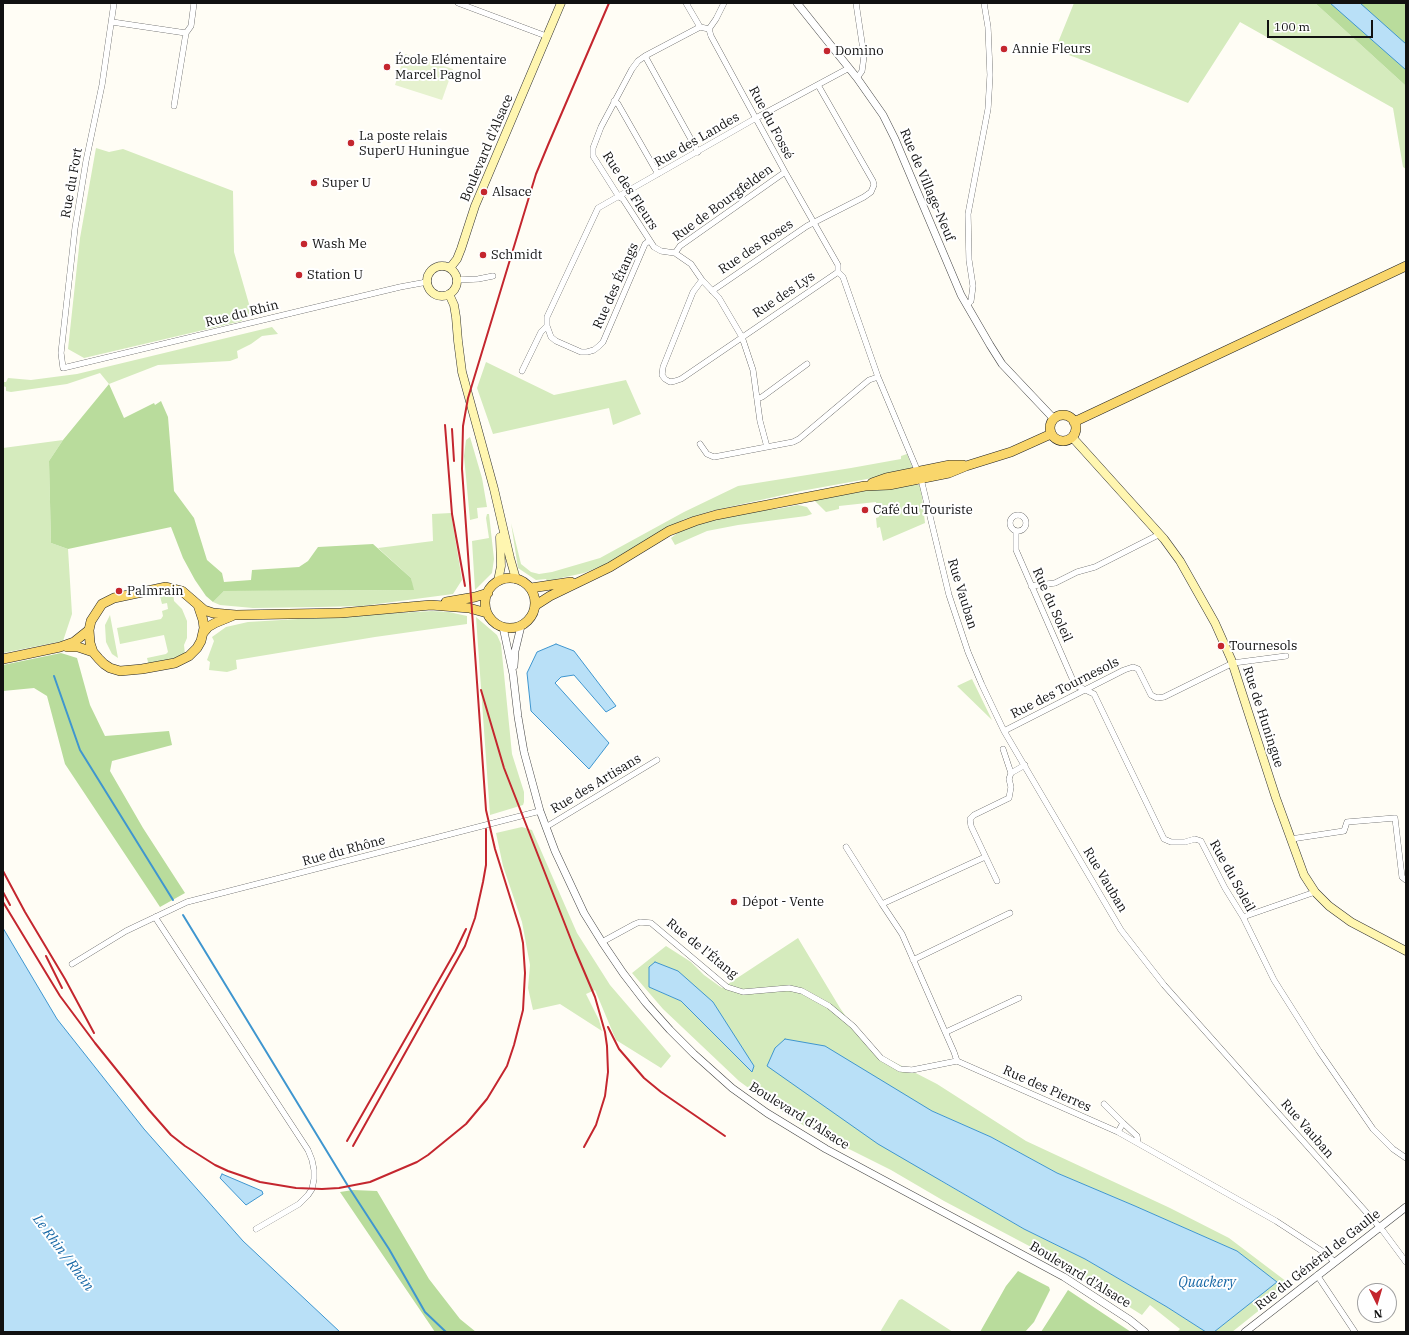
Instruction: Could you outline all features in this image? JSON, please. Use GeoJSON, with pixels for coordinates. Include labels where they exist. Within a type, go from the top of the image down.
{"type":"FeatureCollection","features":[{"type":"Feature","properties":{"kind":"main road","name":"Boulevard d'Alsace"},"geometry":{"type":"LineString","coordinates":[[450,268],[461,249],[475,206],[561,3]]}},
{"type":"Feature","properties":{"kind":"main road"},"geometry":{"type":"LineString","coordinates":[[442,266],[450,268],[456,275],[457,280],[455,288],[449,294],[444,296],[434,294],[430,291],[427,282],[428,274],[434,268],[442,266]]}},
{"type":"Feature","properties":{"kind":"main road"},"geometry":{"type":"LineString","coordinates":[[1074,422],[1406,266]]}},
{"type":"Feature","properties":{"kind":"main road"},"geometry":{"type":"LineString","coordinates":[[449,294],[454,305],[462,372],[494,489],[516,579]]}},
{"type":"Feature","properties":{"kind":"main road"},"geometry":{"type":"LineString","coordinates":[[1063,416],[1074,422],[1076,430],[1069,440],[1061,441],[1054,438],[1051,434],[1050,426],[1054,419],[1063,416]]}},
{"type":"Feature","properties":{"kind":"main road"},"geometry":{"type":"LineString","coordinates":[[536,605],[610,567],[670,531],[695,521],[716,515],[865,486],[886,478],[920,475],[950,465],[966,466],[1010,452],[1051,434]]}},
{"type":"Feature","properties":{"kind":"main road","name":"Rue de Huningue"},"geometry":{"type":"LineString","coordinates":[[1072,437],[1160,534],[1180,561],[1221,634],[1233,664],[1276,798],[1304,875],[1315,892],[1329,906],[1351,922],[1406,951]]}},
{"type":"Feature","properties":{"kind":"main road"},"geometry":{"type":"LineString","coordinates":[[498,581],[501,566],[499,514]]}},
{"type":"Feature","properties":{"kind":"main road"},"geometry":{"type":"LineString","coordinates":[[507,578],[516,579],[524,582],[531,588],[535,596],[536,605],[532,617],[521,626],[512,628],[503,627],[494,622],[487,613],[485,603],[492,586],[498,581],[507,578]]}},
{"type":"Feature","properties":{"kind":"main road"},"geometry":{"type":"LineString","coordinates":[[531,588],[582,581]]}},
{"type":"Feature","properties":{"kind":"main road"},"geometry":{"type":"LineString","coordinates":[[198,605],[203,620],[203,633],[201,641],[197,648],[189,656],[175,663],[120,672],[110,668],[98,660],[90,643],[89,630],[91,621],[102,604],[114,598],[155,588],[166,587],[182,591],[204,610],[213,613],[236,615],[340,613],[431,605],[475,597],[488,593]]}},
{"type":"Feature","properties":{"kind":"main road"},"geometry":{"type":"LineString","coordinates":[[431,605],[469,608],[487,613]]}},
{"type":"Feature","properties":{"kind":"main road"},"geometry":{"type":"LineString","coordinates":[[203,633],[208,627],[215,623],[236,615]]}},
{"type":"Feature","properties":{"kind":"main road"},"geometry":{"type":"LineString","coordinates":[[3,659],[60,647],[74,642],[89,630]]}},
{"type":"Feature","properties":{"kind":"main road"},"geometry":{"type":"LineString","coordinates":[[60,647],[78,647],[94,652]]}},
{"type":"Feature","properties":{"kind":"street","name":"Rue du Fort"},"geometry":{"type":"LineString","coordinates":[[63,368],[61,353],[75,228],[86,161],[102,85],[114,3]]}},
{"type":"Feature","properties":{"kind":"street"},"geometry":{"type":"LineString","coordinates":[[174,106],[186,33],[191,26],[194,3]]}},
{"type":"Feature","properties":{"kind":"street"},"geometry":{"type":"LineString","coordinates":[[458,3],[546,36]]}},
{"type":"Feature","properties":{"kind":"street"},"geometry":{"type":"LineString","coordinates":[[686,3],[700,26],[709,29],[724,3]]}},
{"type":"Feature","properties":{"kind":"street","name":"Rue de Village-Neuf"},"geometry":{"type":"LineString","coordinates":[[797,3],[857,78],[883,115],[895,138],[967,305]]}},
{"type":"Feature","properties":{"kind":"street"},"geometry":{"type":"LineString","coordinates":[[856,3],[864,56],[862,71],[857,78]]}},
{"type":"Feature","properties":{"kind":"street"},"geometry":{"type":"LineString","coordinates":[[984,3],[988,28],[990,75],[988,109],[968,214],[969,260],[973,286],[971,301],[967,305],[1002,364],[1054,419]]}},
{"type":"Feature","properties":{"kind":"street"},"geometry":{"type":"LineString","coordinates":[[112,22],[186,33]]}},
{"type":"Feature","properties":{"kind":"street","name":"Rue des Fleurs"},"geometry":{"type":"LineString","coordinates":[[700,26],[645,56],[632,69],[601,127],[593,148],[592,156],[618,197],[623,199],[654,246],[661,251],[675,253],[691,264],[702,280],[719,298],[742,337],[748,354],[753,370],[760,421],[767,448]]}},
{"type":"Feature","properties":{"kind":"street","name":"Rue du Fossé"},"geometry":{"type":"LineString","coordinates":[[709,29],[711,36],[785,172],[834,258]]}},
{"type":"Feature","properties":{"kind":"street"},"geometry":{"type":"LineString","coordinates":[[645,56],[698,152]]}},
{"type":"Feature","properties":{"kind":"street","name":"Rue des Landes"},"geometry":{"type":"LineString","coordinates":[[618,197],[756,118],[849,68]]}},
{"type":"Feature","properties":{"kind":"street","name":"Rue des Roses"},"geometry":{"type":"LineString","coordinates":[[712,291],[813,223],[871,192],[874,185],[818,85]]}},
{"type":"Feature","properties":{"kind":"street"},"geometry":{"type":"LineString","coordinates":[[614,101],[618,104],[658,174]]}},
{"type":"Feature","properties":{"kind":"street","name":"Rue de Bourgfelden"},"geometry":{"type":"LineString","coordinates":[[675,253],[680,246],[785,172]]}},
{"type":"Feature","properties":{"kind":"street"},"geometry":{"type":"LineString","coordinates":[[522,371],[541,332],[547,326],[547,317],[598,208],[618,197]]}},
{"type":"Feature","properties":{"kind":"street","name":"Rue des Étangs"},"geometry":{"type":"LineString","coordinates":[[547,326],[551,337],[556,341],[580,352],[594,350],[599,346],[603,342],[645,244],[649,240]]}},
{"type":"Feature","properties":{"kind":"street","name":"Rue Vauban"},"geometry":{"type":"LineString","coordinates":[[834,258],[838,265],[838,272],[842,277],[878,377],[920,475],[949,595],[968,652],[1004,731],[1121,930],[1164,985],[1380,1228],[1406,1262]]}},
{"type":"Feature","properties":{"kind":"street","name":"Rue des Lys"},"geometry":{"type":"LineString","coordinates":[[702,280],[693,292],[662,367],[662,375],[670,382],[681,379],[838,272]]}},
{"type":"Feature","properties":{"kind":"street"},"geometry":{"type":"LineString","coordinates":[[457,280],[478,279],[493,276]]}},
{"type":"Feature","properties":{"kind":"street","name":"Rue du Rhin"},"geometry":{"type":"LineString","coordinates":[[63,368],[400,287],[427,282]]}},
{"type":"Feature","properties":{"kind":"street"},"geometry":{"type":"LineString","coordinates":[[757,399],[762,397],[807,364]]}},
{"type":"Feature","properties":{"kind":"street"},"geometry":{"type":"LineString","coordinates":[[700,444],[707,454],[714,457],[793,442],[799,439],[869,380],[878,377]]}},
{"type":"Feature","properties":{"kind":"street","name":"Rue du Soleil"},"geometry":{"type":"LineString","coordinates":[[1016,531],[1016,550],[1075,685],[1094,694],[1164,839],[1170,842],[1184,842],[1195,839],[1200,841],[1242,917],[1274,980],[1319,1052],[1373,1129],[1393,1149],[1406,1158]]}},
{"type":"Feature","properties":{"kind":"street"},"geometry":{"type":"LineString","coordinates":[[1031,586],[1055,583],[1077,572],[1095,568],[1160,534]]}},
{"type":"Feature","properties":{"kind":"street","name":"Boulevard d'Alsace"},"geometry":{"type":"LineString","coordinates":[[513,674],[521,626]]}},
{"type":"Feature","properties":{"kind":"street","name":"Boulevard d'Alsace"},"geometry":{"type":"LineString","coordinates":[[503,627],[513,674],[524,752],[540,811],[555,851],[584,913],[602,942],[646,1003],[670,1030],[732,1088],[761,1109],[826,1149],[1064,1277],[1101,1300],[1145,1332]]}},
{"type":"Feature","properties":{"kind":"street"},"geometry":{"type":"LineString","coordinates":[[1233,664],[1286,656]]}},
{"type":"Feature","properties":{"kind":"street","name":"Rue des Tournesols"},"geometry":{"type":"LineString","coordinates":[[1004,731],[1124,670],[1133,667],[1138,669],[1151,695],[1157,698],[1164,697],[1233,664]]}},
{"type":"Feature","properties":{"kind":"street"},"geometry":{"type":"LineString","coordinates":[[997,881],[971,826],[970,819],[974,815],[1009,798],[1011,787],[1009,779],[1011,773],[1004,749]]}},
{"type":"Feature","properties":{"kind":"street","name":"Rue des Artisans"},"geometry":{"type":"LineString","coordinates":[[546,827],[657,760]]}},
{"type":"Feature","properties":{"kind":"street"},"geometry":{"type":"LineString","coordinates":[[1011,773],[1024,765]]}},
{"type":"Feature","properties":{"kind":"street","name":"Rue du Rhône"},"geometry":{"type":"LineString","coordinates":[[72,964],[126,931],[187,902],[540,811]]}},
{"type":"Feature","properties":{"kind":"street"},"geometry":{"type":"LineString","coordinates":[[1291,839],[1344,831],[1347,822],[1395,818],[1402,877],[1406,880]]}},
{"type":"Feature","properties":{"kind":"street"},"geometry":{"type":"LineString","coordinates":[[846,847],[902,934],[946,1032],[957,1061]]}},
{"type":"Feature","properties":{"kind":"street"},"geometry":{"type":"LineString","coordinates":[[882,904],[985,857]]}},
{"type":"Feature","properties":{"kind":"street"},"geometry":{"type":"LineString","coordinates":[[1242,917],[1315,892]]}},
{"type":"Feature","properties":{"kind":"street"},"geometry":{"type":"LineString","coordinates":[[913,960],[1010,913]]}},
{"type":"Feature","properties":{"kind":"street"},"geometry":{"type":"LineString","coordinates":[[155,917],[308,1150],[312,1160],[314,1179],[312,1189],[308,1195],[299,1204],[256,1229]]}},
{"type":"Feature","properties":{"kind":"street","name":"Rue de l'Étang"},"geometry":{"type":"LineString","coordinates":[[602,942],[640,922],[651,923],[726,987],[743,992],[789,988],[802,991],[829,1006],[853,1026],[881,1058],[900,1069],[912,1070],[957,1061]]}},
{"type":"Feature","properties":{"kind":"street"},"geometry":{"type":"LineString","coordinates":[[946,1032],[1019,998]]}},
{"type":"Feature","properties":{"kind":"street","name":"Rue des Pierres"},"geometry":{"type":"LineString","coordinates":[[957,1061],[1118,1132],[1276,1221],[1328,1255],[1334,1262]]}},
{"type":"Feature","properties":{"kind":"street"},"geometry":{"type":"LineString","coordinates":[[1104,1104],[1137,1136],[1138,1143]]}},
{"type":"Feature","properties":{"kind":"street"},"geometry":{"type":"LineString","coordinates":[[1118,1132],[1123,1123]]}},
{"type":"Feature","properties":{"kind":"street","name":"Rue du Général de Gaulle"},"geometry":{"type":"LineString","coordinates":[[1245,1332],[1406,1207]]}},
{"type":"Feature","properties":{"kind":"street"},"geometry":{"type":"LineString","coordinates":[[1318,1275],[1355,1332]]}},
{"type":"Feature","properties":{"kind":"green space"},"geometry":{"type":"Polygon","coordinates":[[[1074,3],[1315,3],[1406,86],[1406,169],[1403,167],[1393,108],[1240,22],[1188,103],[1055,50],[1074,3]]]}},
{"type":"Feature","properties":{"kind":"green space"},"geometry":{"type":"Polygon","coordinates":[[[1315,3],[1406,3],[1406,86],[1315,3]]]}},
{"type":"Feature","properties":{"kind":"green space"},"geometry":{"type":"Polygon","coordinates":[[[405,54],[453,69],[442,100],[395,85],[405,54]]]}},
{"type":"Feature","properties":{"kind":"green space"},"geometry":{"type":"Polygon","coordinates":[[[96,148],[109,152],[123,149],[233,191],[234,252],[249,304],[249,315],[241,318],[242,321],[84,358],[68,349],[80,238],[96,148]]]}},
{"type":"Feature","properties":{"kind":"green space"},"geometry":{"type":"Polygon","coordinates":[[[272,327],[278,334],[262,336],[251,344],[237,351],[238,358],[230,361],[158,365],[109,384],[100,373],[67,384],[11,392],[6,391],[6,387],[3,386],[3,382],[6,382],[8,378],[31,380],[77,374],[272,327]]]}},
{"type":"Feature","properties":{"kind":"green space"},"geometry":{"type":"Polygon","coordinates":[[[486,362],[554,395],[626,380],[641,414],[613,425],[609,408],[493,434],[477,388],[486,362]]]}},
{"type":"Feature","properties":{"kind":"green space"},"geometry":{"type":"Polygon","coordinates":[[[109,384],[124,418],[161,401],[168,417],[174,491],[194,518],[207,560],[222,573],[224,582],[251,580],[252,570],[299,567],[308,561],[318,547],[373,544],[411,578],[414,590],[224,591],[213,602],[206,596],[195,580],[183,558],[171,527],[68,549],[51,543],[49,461],[63,440],[109,384]]]}},
{"type":"Feature","properties":{"kind":"green space"},"geometry":{"type":"Polygon","coordinates":[[[470,437],[482,478],[487,507],[477,508],[478,518],[470,520],[464,456],[466,440],[470,437]]]}},
{"type":"Feature","properties":{"kind":"green space"},"geometry":{"type":"Polygon","coordinates":[[[63,440],[49,461],[51,543],[68,549],[72,614],[63,641],[3,653],[3,448],[63,440]]]}},
{"type":"Feature","properties":{"kind":"green space"},"geometry":{"type":"Polygon","coordinates":[[[907,454],[912,466],[911,471],[801,491],[711,511],[685,519],[666,528],[604,565],[584,573],[547,581],[546,579],[536,580],[518,568],[511,523],[521,564],[531,572],[539,574],[552,572],[600,558],[684,512],[738,486],[901,459],[901,456],[907,454]]]}},
{"type":"Feature","properties":{"kind":"green space"},"geometry":{"type":"Polygon","coordinates":[[[910,483],[919,485],[921,488],[925,523],[883,541],[880,527],[877,528],[876,518],[879,517],[876,502],[839,506],[839,509],[826,512],[814,500],[910,483]]]}},
{"type":"Feature","properties":{"kind":"green space"},"geometry":{"type":"Polygon","coordinates":[[[798,505],[807,507],[812,514],[707,531],[675,545],[671,538],[680,531],[731,515],[798,505]]]}},
{"type":"Feature","properties":{"kind":"green space"},"geometry":{"type":"Polygon","coordinates":[[[451,513],[462,580],[453,594],[362,606],[253,608],[220,605],[213,602],[224,591],[413,590],[411,578],[378,548],[433,541],[432,514],[451,513]]]}},
{"type":"Feature","properties":{"kind":"green space"},"geometry":{"type":"Polygon","coordinates":[[[487,514],[489,514],[494,559],[492,573],[475,590],[472,541],[489,538],[486,518],[487,514]]]}},
{"type":"Feature","properties":{"kind":"green space"},"geometry":{"type":"Polygon","coordinates":[[[159,592],[173,592],[174,601],[182,609],[187,621],[187,638],[184,645],[185,655],[149,666],[147,658],[166,654],[168,652],[164,635],[120,644],[117,628],[161,619],[163,616],[162,611],[168,609],[167,603],[162,604],[159,592]]]}},
{"type":"Feature","properties":{"kind":"green space"},"geometry":{"type":"Polygon","coordinates":[[[432,611],[449,612],[467,616],[467,624],[375,637],[236,660],[237,669],[227,672],[209,670],[210,662],[207,660],[214,641],[212,637],[226,627],[248,622],[432,611]]]}},
{"type":"Feature","properties":{"kind":"green space"},"geometry":{"type":"Polygon","coordinates":[[[110,615],[118,658],[112,654],[106,642],[105,625],[110,615]]]}},
{"type":"Feature","properties":{"kind":"green space"},"geometry":{"type":"Polygon","coordinates":[[[476,617],[497,635],[501,644],[512,754],[524,792],[523,805],[490,815],[476,617]]]}},
{"type":"Feature","properties":{"kind":"green space"},"geometry":{"type":"Polygon","coordinates":[[[61,653],[77,658],[90,705],[105,736],[169,731],[172,745],[112,761],[110,771],[143,828],[185,893],[160,907],[65,764],[47,696],[34,688],[3,691],[3,665],[61,653]]]}},
{"type":"Feature","properties":{"kind":"green space"},"geometry":{"type":"Polygon","coordinates":[[[972,679],[992,720],[957,686],[972,679]]]}},
{"type":"Feature","properties":{"kind":"green space"},"geometry":{"type":"Polygon","coordinates":[[[522,827],[532,830],[577,933],[610,985],[671,1056],[661,1068],[616,1040],[595,990],[586,994],[599,1020],[602,1031],[560,1004],[533,1010],[528,988],[530,965],[522,922],[503,866],[496,833],[522,827]]]}},
{"type":"Feature","properties":{"kind":"green space"},"geometry":{"type":"Polygon","coordinates":[[[798,938],[840,1008],[869,1049],[937,1084],[1026,1141],[1170,1208],[1229,1238],[1291,1285],[1232,1332],[1214,1332],[1276,1282],[1237,1251],[1057,1173],[991,1137],[932,1111],[941,1181],[1024,1229],[1085,1259],[1167,1307],[1206,1332],[1177,1332],[1180,1329],[1150,1305],[1142,1315],[1050,1257],[944,1201],[891,1170],[809,1129],[769,1103],[739,1081],[663,1009],[632,973],[666,946],[691,962],[704,975],[722,988],[798,938]],[[649,987],[681,1001],[752,1072],[713,1002],[649,987]]]}},
{"type":"Feature","properties":{"kind":"green space"},"geometry":{"type":"Polygon","coordinates":[[[353,1190],[377,1191],[429,1279],[460,1319],[476,1332],[435,1332],[340,1192],[353,1190]]]}},
{"type":"Feature","properties":{"kind":"green space"},"geometry":{"type":"Polygon","coordinates":[[[1018,1271],[1049,1287],[1050,1290],[1034,1322],[1025,1332],[980,1332],[1006,1286],[1018,1271]]]}},
{"type":"Feature","properties":{"kind":"green space"},"geometry":{"type":"Polygon","coordinates":[[[1068,1290],[1131,1332],[1041,1332],[1068,1290]]]}},
{"type":"Feature","properties":{"kind":"green space"},"geometry":{"type":"Polygon","coordinates":[[[902,1299],[953,1332],[880,1332],[899,1300],[902,1299]]]}},
{"type":"Feature","properties":{"kind":"water"},"geometry":{"type":"Polygon","coordinates":[[[1330,3],[1360,3],[1406,44],[1406,70],[1330,3]]]}},
{"type":"Feature","properties":{"kind":"water"},"geometry":{"type":"Polygon","coordinates":[[[556,644],[574,651],[616,706],[606,712],[574,675],[561,677],[555,683],[609,743],[589,769],[531,711],[527,673],[537,652],[556,644]]]}},
{"type":"Feature","properties":{"kind":"water","name":"Le Rhin / Rhein"},"geometry":{"type":"Polygon","coordinates":[[[3,928],[57,1019],[144,1129],[243,1241],[340,1332],[3,1332],[3,928]]]}},
{"type":"Feature","properties":{"kind":"water"},"geometry":{"type":"Polygon","coordinates":[[[655,962],[678,971],[713,1002],[754,1066],[752,1072],[681,1001],[649,987],[649,967],[655,962]]]}},
{"type":"Feature","properties":{"kind":"water","name":"Quackery"},"geometry":{"type":"Polygon","coordinates":[[[785,1039],[825,1046],[932,1111],[991,1137],[1057,1173],[1237,1251],[1277,1282],[1214,1332],[1206,1332],[1167,1307],[1085,1259],[1024,1229],[878,1144],[767,1066],[775,1048],[785,1039]]]}},
{"type":"Feature","properties":{"kind":"water"},"geometry":{"type":"Polygon","coordinates":[[[222,1174],[262,1191],[263,1194],[246,1205],[220,1178],[222,1174]]]}},
{"type":"Feature","properties":{"kind":"waterway"},"geometry":{"type":"LineString","coordinates":[[54,676],[80,750],[173,900]]}},
{"type":"Feature","properties":{"kind":"waterway"},"geometry":{"type":"LineString","coordinates":[[183,915],[348,1186],[389,1249],[425,1312],[446,1332]]}},
{"type":"Feature","properties":{"kind":"railway"},"geometry":{"type":"LineString","coordinates":[[3,902],[60,996],[95,1043],[149,1110],[171,1135],[185,1146],[215,1165],[228,1171],[260,1182],[296,1188],[339,1188],[370,1182],[417,1162],[428,1155],[466,1124],[487,1099],[507,1066],[514,1045],[523,1010],[525,973],[523,943],[520,929],[495,849],[486,810],[462,469],[463,426],[468,398],[536,174],[609,3]]}},
{"type":"Feature","properties":{"kind":"railway"},"geometry":{"type":"LineString","coordinates":[[445,425],[452,514],[465,586]]}},
{"type":"Feature","properties":{"kind":"railway"},"geometry":{"type":"LineString","coordinates":[[452,429],[454,461]]}},
{"type":"Feature","properties":{"kind":"railway"},"geometry":{"type":"LineString","coordinates":[[481,690],[504,768],[575,950],[595,997],[605,1032],[608,1072],[605,1096],[596,1125],[584,1147]]}},
{"type":"Feature","properties":{"kind":"railway"},"geometry":{"type":"LineString","coordinates":[[353,1146],[465,946],[475,918],[483,882],[486,865],[486,829]]}},
{"type":"Feature","properties":{"kind":"railway"},"geometry":{"type":"LineString","coordinates":[[3,871],[94,1033]]}},
{"type":"Feature","properties":{"kind":"railway"},"geometry":{"type":"LineString","coordinates":[[3,892],[10,905]]}},
{"type":"Feature","properties":{"kind":"railway"},"geometry":{"type":"LineString","coordinates":[[347,1141],[455,952],[466,929]]}},
{"type":"Feature","properties":{"kind":"railway"},"geometry":{"type":"LineString","coordinates":[[46,956],[62,988]]}},
{"type":"Feature","properties":{"kind":"railway"},"geometry":{"type":"LineString","coordinates":[[608,1027],[619,1049],[644,1078],[661,1092],[725,1136]]}},
{"type":"Feature","properties":{"kind":"place","name":"Annie Fleurs"},"geometry":{"type":"Point","coordinates":[1004,49]}},
{"type":"Feature","properties":{"kind":"place","name":"Domino"},"geometry":{"type":"Point","coordinates":[827,51]}},
{"type":"Feature","properties":{"kind":"place","name":"École Elémentaire Marcel Pagnol"},"geometry":{"type":"Point","coordinates":[387,67]}},
{"type":"Feature","properties":{"kind":"place","name":"La poste relais SuperU Huningue"},"geometry":{"type":"Point","coordinates":[351,143]}},
{"type":"Feature","properties":{"kind":"place","name":"Super U"},"geometry":{"type":"Point","coordinates":[314,183]}},
{"type":"Feature","properties":{"kind":"place","name":"Alsace"},"geometry":{"type":"Point","coordinates":[484,192]}},
{"type":"Feature","properties":{"kind":"place","name":"Wash Me"},"geometry":{"type":"Point","coordinates":[304,244]}},
{"type":"Feature","properties":{"kind":"place","name":"Schmidt"},"geometry":{"type":"Point","coordinates":[483,255]}},
{"type":"Feature","properties":{"kind":"place","name":"Station U"},"geometry":{"type":"Point","coordinates":[299,275]}},
{"type":"Feature","properties":{"kind":"place","name":"Café du Touriste"},"geometry":{"type":"Point","coordinates":[865,510]}},
{"type":"Feature","properties":{"kind":"place","name":"Palmrain"},"geometry":{"type":"Point","coordinates":[119,591]}},
{"type":"Feature","properties":{"kind":"place","name":"Tournesols"},"geometry":{"type":"Point","coordinates":[1221,646]}},
{"type":"Feature","properties":{"kind":"place","name":"Dépot - Vente"},"geometry":{"type":"Point","coordinates":[734,902]}}]}
